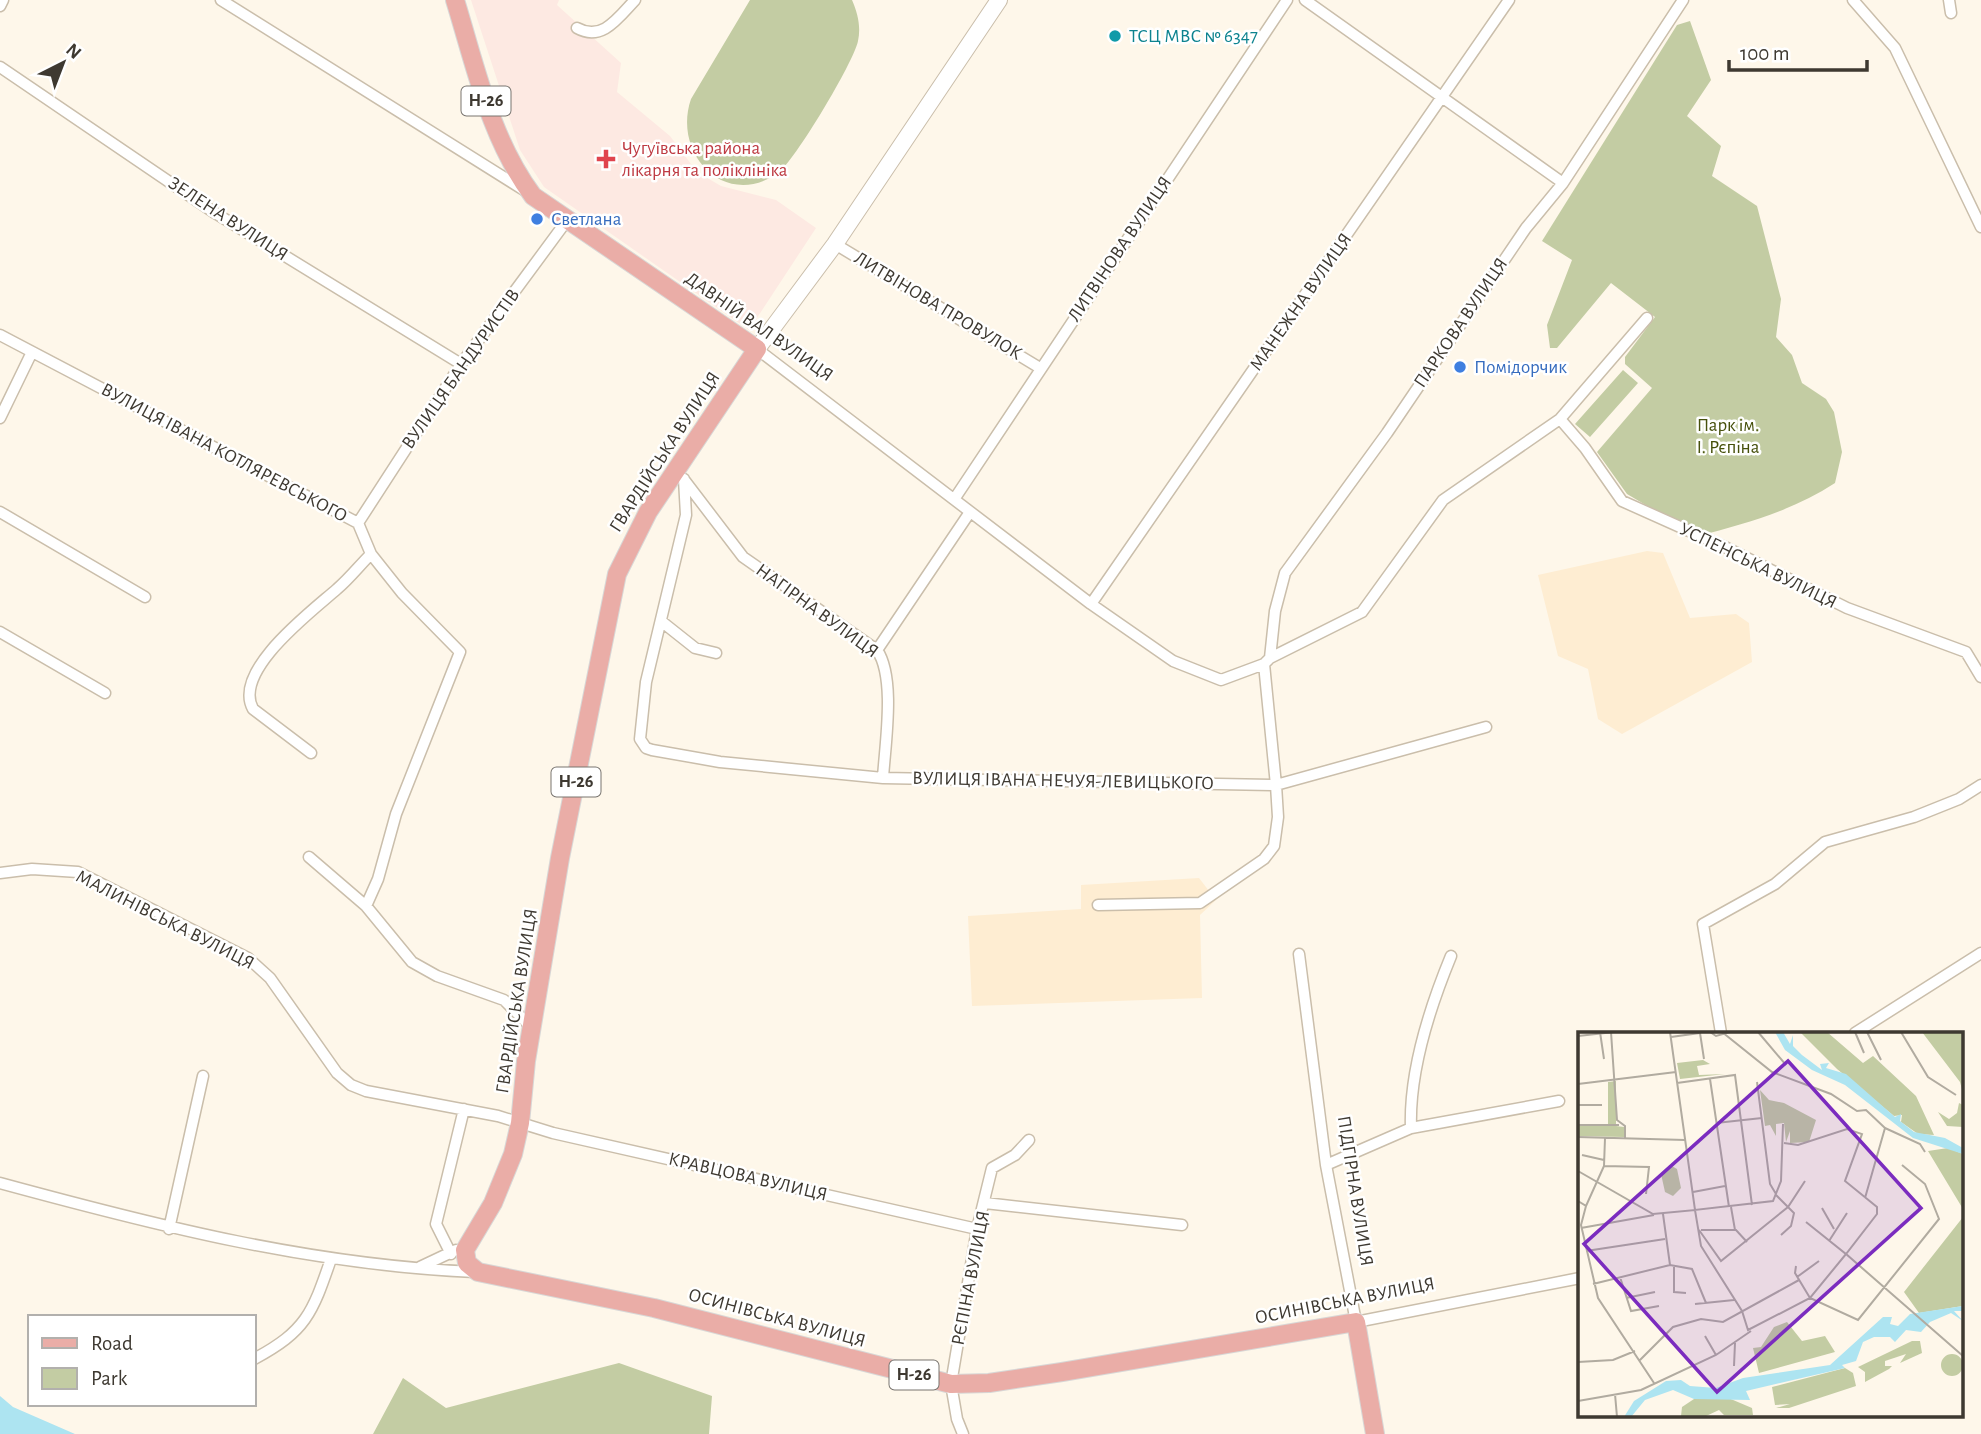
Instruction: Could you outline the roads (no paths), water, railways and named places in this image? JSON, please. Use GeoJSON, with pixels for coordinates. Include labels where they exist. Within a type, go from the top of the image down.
{"type":"FeatureCollection","features":[{"type":"Feature","properties":{"kind":"main road","name":"Н-26"},"geometry":{"type":"LineString","coordinates":[[455,0],[499,141],[515,171],[533,195]]}},
{"type":"Feature","properties":{"kind":"main road","name":"ДАВНІЙ ВАЛ ВУЛИЦЯ"},"geometry":{"type":"LineString","coordinates":[[533,195],[757,349]]}},
{"type":"Feature","properties":{"kind":"main road","name":"ГВАРДІЙСЬКА ВУЛИЦЯ"},"geometry":{"type":"LineString","coordinates":[[467,1243],[493,1203],[513,1154],[520,1123],[531,1027],[611,596],[635,532],[680,475],[757,349]]}},
{"type":"Feature","properties":{"kind":"main road"},"geometry":{"type":"LineString","coordinates":[[467,1243],[464,1257],[478,1272]]}},
{"type":"Feature","properties":{"kind":"main road","name":"ОСИНІВСЬКА ВУЛИЦЯ"},"geometry":{"type":"LineString","coordinates":[[478,1272],[654,1308],[951,1384],[989,1383],[1062,1372],[1356,1322]]}},
{"type":"Feature","properties":{"kind":"main road","name":"ПІДГІРНА ВУЛИЦЯ"},"geometry":{"type":"LineString","coordinates":[[1356,1322],[1375,1434]]}},
{"type":"Feature","properties":{"kind":"street"},"geometry":{"type":"LineString","coordinates":[[0,6],[3,0]]}},
{"type":"Feature","properties":{"kind":"street","name":"ДАВНІЙ ВАЛ ВУЛИЦЯ"},"geometry":{"type":"LineString","coordinates":[[221,0],[533,195]]}},
{"type":"Feature","properties":{"kind":"street"},"geometry":{"type":"LineString","coordinates":[[577,28],[589,35],[597,34],[616,20],[635,0]]}},
{"type":"Feature","properties":{"kind":"street","name":"ГВАРДІЙСЬКА ВУЛИЦЯ"},"geometry":{"type":"LineString","coordinates":[[757,349],[835,244],[999,0]]}},
{"type":"Feature","properties":{"kind":"street","name":"ЛИТВІНОВА ВУЛИЦЯ"},"geometry":{"type":"LineString","coordinates":[[955,498],[1287,0]]}},
{"type":"Feature","properties":{"kind":"street"},"geometry":{"type":"LineString","coordinates":[[1306,0],[1563,183]]}},
{"type":"Feature","properties":{"kind":"street","name":"МАНЕЖНА ВУЛИЦЯ"},"geometry":{"type":"LineString","coordinates":[[1091,604],[1509,0]]}},
{"type":"Feature","properties":{"kind":"street","name":"ПАРКОВА ВУЛИЦЯ"},"geometry":{"type":"LineString","coordinates":[[1098,905],[1200,903],[1264,859],[1274,846],[1278,817],[1267,661],[1275,611],[1285,573],[1387,433],[1526,228],[1563,183],[1683,0]]}},
{"type":"Feature","properties":{"kind":"street"},"geometry":{"type":"LineString","coordinates":[[1853,0],[1895,48],[1981,227]]}},
{"type":"Feature","properties":{"kind":"street"},"geometry":{"type":"LineString","coordinates":[[1949,0],[1951,13]]}},
{"type":"Feature","properties":{"kind":"street","name":"ЗЕЛЕНА ВУЛИЦЯ"},"geometry":{"type":"LineString","coordinates":[[0,67],[215,213],[461,364]]}},
{"type":"Feature","properties":{"kind":"street","name":"ВУЛИЦЯ БАНДУРИСТІВ"},"geometry":{"type":"LineString","coordinates":[[358,523],[461,364],[568,219]]}},
{"type":"Feature","properties":{"kind":"street","name":"ЛИТВІНОВА ПРОВУЛОК"},"geometry":{"type":"LineString","coordinates":[[835,244],[1040,368]]}},
{"type":"Feature","properties":{"kind":"street","name":"ДАВНІЙ ВАЛ ВУЛИЦЯ"},"geometry":{"type":"LineString","coordinates":[[757,349],[1091,604],[1173,661],[1221,680],[1267,661],[1362,612],[1443,500],[1560,419],[1647,318]]}},
{"type":"Feature","properties":{"kind":"street","name":"ВУЛИЦЯ ІВАНА КОТЛЯРЕВСЬКОГО"},"geometry":{"type":"LineString","coordinates":[[0,335],[358,523],[370,554],[402,593],[460,652],[396,814],[378,879],[366,906]]}},
{"type":"Feature","properties":{"kind":"street"},"geometry":{"type":"LineString","coordinates":[[0,418],[32,352]]}},
{"type":"Feature","properties":{"kind":"street","name":"УСПЕНСЬКА ВУЛИЦЯ"},"geometry":{"type":"LineString","coordinates":[[1560,419],[1622,501],[1727,548],[1847,608],[1966,652],[1981,677]]}},
{"type":"Feature","properties":{"kind":"street"},"geometry":{"type":"LineString","coordinates":[[680,475],[686,515],[661,621],[695,648],[716,653]]}},
{"type":"Feature","properties":{"kind":"street","name":"НАГІРНА ВУЛИЦЯ"},"geometry":{"type":"LineString","coordinates":[[680,475],[743,557],[877,650],[883,659],[887,678],[883,778]]}},
{"type":"Feature","properties":{"kind":"street"},"geometry":{"type":"LineString","coordinates":[[0,512],[145,597]]}},
{"type":"Feature","properties":{"kind":"street"},"geometry":{"type":"LineString","coordinates":[[877,650],[970,512]]}},
{"type":"Feature","properties":{"kind":"street"},"geometry":{"type":"LineString","coordinates":[[312,753],[253,709],[248,700],[248,691],[263,662],[303,617],[339,587],[370,554]]}},
{"type":"Feature","properties":{"kind":"street","name":"ВУЛИЦЯ ІВАНА НЕЧУЯ-ЛЕВИЦЬКОГО"},"geometry":{"type":"LineString","coordinates":[[661,621],[646,682],[640,739],[646,748],[678,756],[883,778],[1276,785],[1486,727]]}},
{"type":"Feature","properties":{"kind":"street"},"geometry":{"type":"LineString","coordinates":[[0,632],[105,693]]}},
{"type":"Feature","properties":{"kind":"street"},"geometry":{"type":"LineString","coordinates":[[1721,1032],[1703,924],[1775,884],[1825,842],[1914,817],[1959,799],[1981,785]]}},
{"type":"Feature","properties":{"kind":"street"},"geometry":{"type":"LineString","coordinates":[[309,856],[366,906],[412,962],[437,976],[504,1000],[531,1027]]}},
{"type":"Feature","properties":{"kind":"street","name":"МАЛИНІВСЬКА ВУЛИЦЯ"},"geometry":{"type":"LineString","coordinates":[[0,873],[57,869],[78,872],[260,967],[337,1073],[351,1085],[366,1091],[464,1109],[520,1123]]}},
{"type":"Feature","properties":{"kind":"street"},"geometry":{"type":"LineString","coordinates":[[1857,1032],[1981,953]]}},
{"type":"Feature","properties":{"kind":"street","name":"ПІДГІРНА ВУЛИЦЯ"},"geometry":{"type":"LineString","coordinates":[[1300,954],[1326,1165],[1356,1322]]}},
{"type":"Feature","properties":{"kind":"street"},"geometry":{"type":"LineString","coordinates":[[1411,1128],[1410,1095],[1429,1023],[1429,1008],[1451,956]]}},
{"type":"Feature","properties":{"kind":"street"},"geometry":{"type":"LineString","coordinates":[[169,1229],[203,1076]]}},
{"type":"Feature","properties":{"kind":"street"},"geometry":{"type":"LineString","coordinates":[[1326,1165],[1411,1128],[1559,1101]]}},
{"type":"Feature","properties":{"kind":"street"},"geometry":{"type":"LineString","coordinates":[[451,1254],[436,1224],[464,1109]]}},
{"type":"Feature","properties":{"kind":"street","name":"КРАВЦОВА ВУЛИЦЯ"},"geometry":{"type":"LineString","coordinates":[[520,1123],[976,1229]]}},
{"type":"Feature","properties":{"kind":"street","name":"РЄПІНА ВУЛИЦЯ"},"geometry":{"type":"LineString","coordinates":[[963,1434],[957,1419],[951,1384],[976,1229],[985,1203],[992,1168],[1015,1155],[1029,1140]]}},
{"type":"Feature","properties":{"kind":"street","name":"ОСИНІВСЬКА ВУЛИЦЯ"},"geometry":{"type":"LineString","coordinates":[[0,1183],[169,1229],[331,1259],[414,1269],[478,1272]]}},
{"type":"Feature","properties":{"kind":"street"},"geometry":{"type":"LineString","coordinates":[[985,1203],[1182,1225]]}},
{"type":"Feature","properties":{"kind":"street"},"geometry":{"type":"LineString","coordinates":[[414,1269],[451,1254],[467,1243]]}},
{"type":"Feature","properties":{"kind":"street"},"geometry":{"type":"LineString","coordinates":[[256,1358],[295,1334],[317,1300],[331,1259]]}},
{"type":"Feature","properties":{"kind":"street","name":"ОСИНІВСЬКА ВУЛИЦЯ"},"geometry":{"type":"LineString","coordinates":[[1356,1322],[1578,1278]]}},
{"type":"Feature","properties":{"kind":"water"},"geometry":{"type":"Polygon","coordinates":[[[0,1396],[13,1407],[75,1434],[0,1434],[0,1396]]]}},
{"type":"Feature","properties":{"kind":"place","name":"ТСЦ МВС № 6347"},"geometry":{"type":"Point","coordinates":[1115,36]}},
{"type":"Feature","properties":{"kind":"place","name":"Чугуївська района лікарня та поліклініка"},"geometry":{"type":"Point","coordinates":[606,159]}},
{"type":"Feature","properties":{"kind":"place","name":"Светлана"},"geometry":{"type":"Point","coordinates":[537,219]}},
{"type":"Feature","properties":{"kind":"place","name":"Помідорчик"},"geometry":{"type":"Point","coordinates":[1460,367]}},
{"type":"Feature","properties":{"kind":"park label","name":"Парк ім. І. Рєпіна"},"geometry":{"type":"Point","coordinates":[1728,436]}}]}
